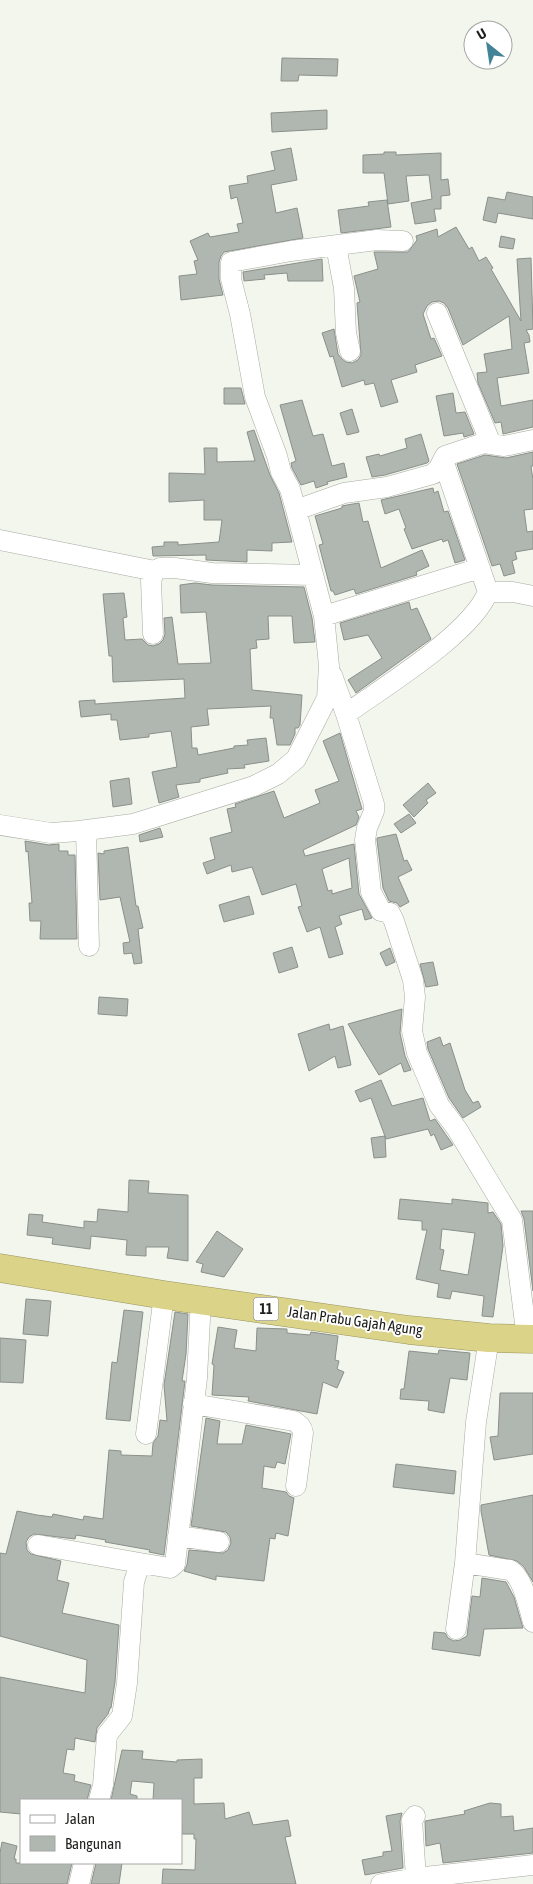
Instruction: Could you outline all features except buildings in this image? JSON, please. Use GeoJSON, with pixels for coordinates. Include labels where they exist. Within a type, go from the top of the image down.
{"type":"FeatureCollection","features":[{"type":"Feature","properties":{"kind":"highway","name":"Jalan Prabu Gajah Agung"},"geometry":{"type":"LineString","coordinates":[[0,1268],[164,1295],[409,1330],[489,1338],[530,1339]]}},
{"type":"Feature","properties":{"kind":"street"},"geometry":{"type":"LineString","coordinates":[[0,825],[51,832],[86,831],[133,824],[254,786],[278,774],[296,759],[327,698],[329,666],[324,616],[290,489],[281,472],[255,397],[240,314],[231,279],[231,262],[274,254],[377,240],[403,241]]}},
{"type":"Feature","properties":{"kind":"street"},"geometry":{"type":"LineString","coordinates":[[336,246],[344,288],[346,333],[350,351]]}},
{"type":"Feature","properties":{"kind":"street"},"geometry":{"type":"LineString","coordinates":[[437,313],[491,444]]}},
{"type":"Feature","properties":{"kind":"street"},"geometry":{"type":"LineString","coordinates":[[296,510],[344,492],[387,487],[433,474],[439,468],[445,456],[484,443],[504,446],[533,440]]}},
{"type":"Feature","properties":{"kind":"street"},"geometry":{"type":"LineString","coordinates":[[346,714],[436,650],[484,604],[488,592],[443,460]]}},
{"type":"Feature","properties":{"kind":"street"},"geometry":{"type":"LineString","coordinates":[[0,540],[154,572]]}},
{"type":"Feature","properties":{"kind":"street"},"geometry":{"type":"LineString","coordinates":[[153,634],[150,596],[151,580],[154,572],[160,568],[212,572],[313,575]]}},
{"type":"Feature","properties":{"kind":"street"},"geometry":{"type":"LineString","coordinates":[[324,616],[480,568]]}},
{"type":"Feature","properties":{"kind":"street"},"geometry":{"type":"LineString","coordinates":[[488,592],[513,592],[533,596]]}},
{"type":"Feature","properties":{"kind":"street"},"geometry":{"type":"LineString","coordinates":[[329,666],[374,804],[374,811],[367,828],[365,840],[371,892],[381,911],[390,913],[394,921],[413,980],[415,997],[412,1031],[417,1053],[439,1105],[457,1129],[512,1220],[530,1339]]}},
{"type":"Feature","properties":{"kind":"street"},"geometry":{"type":"LineString","coordinates":[[86,831],[89,946]]}},
{"type":"Feature","properties":{"kind":"street"},"geometry":{"type":"LineString","coordinates":[[146,1434],[164,1295]]}},
{"type":"Feature","properties":{"kind":"street"},"geometry":{"type":"LineString","coordinates":[[38,1545],[167,1568],[173,1567],[175,1564],[194,1404],[201,1299]]}},
{"type":"Feature","properties":{"kind":"street"},"geometry":{"type":"LineString","coordinates":[[456,1629],[465,1563],[476,1422],[489,1338]]}},
{"type":"Feature","properties":{"kind":"street"},"geometry":{"type":"LineString","coordinates":[[194,1404],[294,1421],[300,1425],[303,1428],[303,1433],[296,1486]]}},
{"type":"Feature","properties":{"kind":"street"},"geometry":{"type":"LineString","coordinates":[[178,1536],[219,1542]]}},
{"type":"Feature","properties":{"kind":"street"},"geometry":{"type":"LineString","coordinates":[[100,1799],[107,1735],[122,1716],[127,1683],[134,1582],[140,1562]]}},
{"type":"Feature","properties":{"kind":"street"},"geometry":{"type":"LineString","coordinates":[[465,1563],[515,1572],[521,1584],[533,1622]]}},
{"type":"Feature","properties":{"kind":"street"},"geometry":{"type":"LineString","coordinates":[[415,1816],[412,1820],[416,1878]]}},
{"type":"Feature","properties":{"kind":"street"},"geometry":{"type":"LineString","coordinates":[[79,1884],[84,1864]]}},
{"type":"Feature","properties":{"kind":"street"},"geometry":{"type":"LineString","coordinates":[[382,1884],[416,1878],[533,1865]]}}]}
